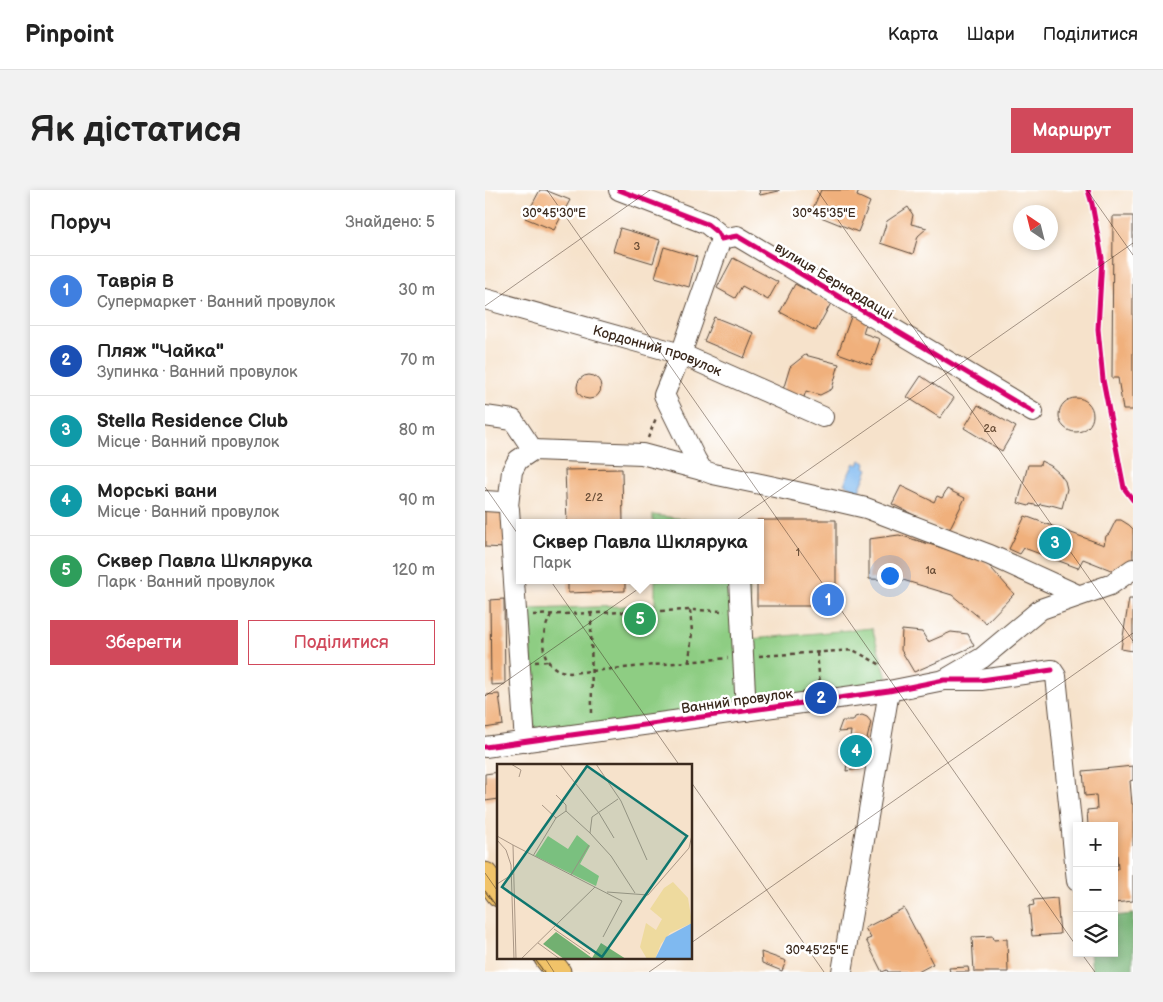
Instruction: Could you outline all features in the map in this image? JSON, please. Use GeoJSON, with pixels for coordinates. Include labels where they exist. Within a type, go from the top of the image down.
{"type":"FeatureCollection","features":[{"type":"Feature","properties":{"kind":"main road"},"geometry":{"type":"LineString","coordinates":[[549,960],[558,972]]}},
{"type":"Feature","properties":{"kind":"street"},"geometry":{"type":"LineString","coordinates":[[619,190],[707,224],[721,239],[665,395],[702,470]]}},
{"type":"Feature","properties":{"kind":"street","name":"вулиця Бернардацці"},"geometry":{"type":"LineString","coordinates":[[721,239],[737,236],[1033,412]]}},
{"type":"Feature","properties":{"kind":"street","name":"Кордонний провулок"},"geometry":{"type":"LineString","coordinates":[[485,299],[681,354],[823,417]]}},
{"type":"Feature","properties":{"kind":"street"},"geometry":{"type":"LineString","coordinates":[[485,416],[513,420],[533,450]]}},
{"type":"Feature","properties":{"kind":"street"},"geometry":{"type":"LineString","coordinates":[[525,742],[508,506],[512,471],[517,460],[533,450],[642,454],[713,474],[866,508],[991,555],[1079,595]]}},
{"type":"Feature","properties":{"kind":"street"},"geometry":{"type":"LineString","coordinates":[[485,501],[501,502],[508,506]]}},
{"type":"Feature","properties":{"kind":"street","name":"Ванний провулок"},"geometry":{"type":"LineString","coordinates":[[944,680],[982,658],[1041,609],[1096,591],[1110,585],[1130,571]]}},
{"type":"Feature","properties":{"kind":"street"},"geometry":{"type":"LineString","coordinates":[[739,584],[746,711]]}},
{"type":"Feature","properties":{"kind":"street","name":"Ванний провулок"},"geometry":{"type":"LineString","coordinates":[[485,748],[889,691],[944,680],[981,680],[1052,670],[1056,676],[1076,867]]}},
{"type":"Feature","properties":{"kind":"street"},"geometry":{"type":"LineString","coordinates":[[842,972],[889,691]]}},
{"type":"Feature","properties":{"kind":"path"},"geometry":{"type":"LineString","coordinates":[[642,454],[655,418]]}},
{"type":"Feature","properties":{"kind":"path"},"geometry":{"type":"LineString","coordinates":[[517,615],[690,610],[741,611]]}},
{"type":"Feature","properties":{"kind":"path"},"geometry":{"type":"LineString","coordinates":[[689,662],[692,632],[690,610]]}},
{"type":"Feature","properties":{"kind":"path"},"geometry":{"type":"LineString","coordinates":[[591,613],[592,732]]}},
{"type":"Feature","properties":{"kind":"path"},"geometry":{"type":"LineString","coordinates":[[551,615],[546,623],[543,638],[544,654],[553,667],[570,673],[853,650],[881,665]]}},
{"type":"Feature","properties":{"kind":"path"},"geometry":{"type":"LineString","coordinates":[[817,653],[821,689]]}},
{"type":"Feature","properties":{"kind":"green space"},"geometry":{"type":"Polygon","coordinates":[[[653,515],[684,519],[653,519],[653,515]]]}},
{"type":"Feature","properties":{"kind":"green space"},"geometry":{"type":"Polygon","coordinates":[[[655,584],[748,584],[752,639],[872,628],[888,682],[534,735],[529,609],[655,605],[655,584]]]}},
{"type":"Feature","properties":{"kind":"green space"},"geometry":{"type":"Polygon","coordinates":[[[1133,914],[1133,972],[1092,972],[1090,957],[1118,957],[1118,916],[1133,914]]]}},
{"type":"Feature","properties":{"kind":"water"},"geometry":{"type":"Polygon","coordinates":[[[860,460],[866,463],[865,467],[868,469],[859,491],[844,484],[854,463],[858,465],[860,460]]]}},
{"type":"Feature","properties":{"kind":"building"},"geometry":{"type":"Polygon","coordinates":[[[540,190],[545,190],[570,200],[554,230],[525,218],[540,190]]]}},
{"type":"Feature","properties":{"kind":"building"},"geometry":{"type":"Polygon","coordinates":[[[759,190],[779,190],[779,191],[760,195],[759,190]]]}},
{"type":"Feature","properties":{"kind":"building"},"geometry":{"type":"Polygon","coordinates":[[[821,190],[859,190],[857,196],[870,202],[858,232],[811,213],[821,190]]]}},
{"type":"Feature","properties":{"kind":"building"},"geometry":{"type":"Polygon","coordinates":[[[908,207],[913,215],[911,224],[927,228],[918,236],[913,254],[880,243],[887,221],[908,207]]]}},
{"type":"Feature","properties":{"kind":"building"},"geometry":{"type":"Polygon","coordinates":[[[1113,216],[1133,216],[1133,410],[1123,410],[1118,378],[1112,378],[1113,216]]]}},
{"type":"Feature","properties":{"kind":"building"},"geometry":{"type":"Polygon","coordinates":[[[620,228],[660,240],[653,263],[613,251],[620,228]]]}},
{"type":"Feature","properties":{"kind":"building"},"geometry":{"type":"Polygon","coordinates":[[[664,247],[697,257],[689,287],[655,277],[664,247]]]}},
{"type":"Feature","properties":{"kind":"building"},"geometry":{"type":"Polygon","coordinates":[[[733,258],[778,282],[768,300],[742,286],[735,298],[717,288],[733,258]]]}},
{"type":"Feature","properties":{"kind":"building"},"geometry":{"type":"Polygon","coordinates":[[[795,284],[831,303],[816,331],[780,312],[795,284]]]}},
{"type":"Feature","properties":{"kind":"building"},"geometry":{"type":"Polygon","coordinates":[[[852,314],[867,320],[863,333],[880,339],[871,365],[838,353],[852,314]]]}},
{"type":"Feature","properties":{"kind":"building"},"geometry":{"type":"Polygon","coordinates":[[[714,317],[754,333],[744,358],[704,341],[714,317]]]}},
{"type":"Feature","properties":{"kind":"building"},"geometry":{"type":"Polygon","coordinates":[[[805,355],[839,364],[832,389],[820,395],[806,391],[803,400],[782,393],[790,367],[805,355]]]}},
{"type":"Feature","properties":{"kind":"building"},"geometry":{"type":"Polygon","coordinates":[[[589,375],[598,378],[601,387],[598,396],[589,399],[580,396],[577,387],[580,378],[589,375]]]}},
{"type":"Feature","properties":{"kind":"building"},"geometry":{"type":"Polygon","coordinates":[[[921,376],[954,398],[940,418],[907,397],[921,376]]]}},
{"type":"Feature","properties":{"kind":"building"},"geometry":{"type":"Polygon","coordinates":[[[1076,398],[1083,399],[1088,403],[1092,408],[1092,422],[1088,427],[1083,431],[1076,432],[1069,431],[1064,427],[1060,422],[1059,415],[1060,408],[1064,403],[1069,399],[1076,398]]]}},
{"type":"Feature","properties":{"kind":"building"},"geometry":{"type":"Polygon","coordinates":[[[978,405],[1016,427],[1002,451],[964,428],[978,405]]]}},
{"type":"Feature","properties":{"kind":"building"},"geometry":{"type":"Polygon","coordinates":[[[1041,461],[1051,466],[1065,481],[1067,489],[1062,508],[1040,504],[1039,506],[1030,504],[1029,506],[1018,503],[1028,465],[1040,465],[1041,461]]]}},
{"type":"Feature","properties":{"kind":"building"},"geometry":{"type":"Polygon","coordinates":[[[622,469],[623,519],[567,519],[565,470],[622,469]]]}},
{"type":"Feature","properties":{"kind":"building"},"geometry":{"type":"Polygon","coordinates":[[[901,486],[934,502],[937,496],[942,498],[947,489],[965,498],[948,532],[892,504],[901,486]]]}},
{"type":"Feature","properties":{"kind":"building"},"geometry":{"type":"Polygon","coordinates":[[[485,510],[508,511],[506,548],[485,547],[485,510]]]}},
{"type":"Feature","properties":{"kind":"building"},"geometry":{"type":"Polygon","coordinates":[[[1025,516],[1104,545],[1106,536],[1116,520],[1121,520],[1133,529],[1133,558],[1117,569],[1111,570],[1083,559],[1078,568],[1024,548],[1020,554],[1009,549],[1025,516]]]}},
{"type":"Feature","properties":{"kind":"building"},"geometry":{"type":"Polygon","coordinates":[[[764,520],[836,520],[836,606],[757,606],[757,584],[764,584],[764,520]]]}},
{"type":"Feature","properties":{"kind":"building"},"geometry":{"type":"Polygon","coordinates":[[[899,535],[985,561],[1014,594],[986,623],[952,595],[903,580],[869,579],[869,539],[899,535]]]}},
{"type":"Feature","properties":{"kind":"building"},"geometry":{"type":"Polygon","coordinates":[[[568,584],[625,584],[625,591],[568,593],[568,584]]]}},
{"type":"Feature","properties":{"kind":"building"},"geometry":{"type":"Polygon","coordinates":[[[504,599],[505,684],[491,685],[490,600],[504,599]]]}},
{"type":"Feature","properties":{"kind":"building"},"geometry":{"type":"Polygon","coordinates":[[[1129,599],[1133,599],[1133,651],[1121,649],[1129,599]]]}},
{"type":"Feature","properties":{"kind":"building"},"geometry":{"type":"Polygon","coordinates":[[[902,630],[922,632],[928,642],[951,632],[968,634],[974,646],[914,672],[901,650],[902,630]]]}},
{"type":"Feature","properties":{"kind":"building"},"geometry":{"type":"Polygon","coordinates":[[[499,694],[503,725],[485,728],[485,695],[499,694]]]}},
{"type":"Feature","properties":{"kind":"building"},"geometry":{"type":"Polygon","coordinates":[[[862,715],[871,722],[860,769],[846,771],[851,731],[838,732],[842,721],[853,721],[855,717],[862,715]]]}},
{"type":"Feature","properties":{"kind":"building"},"geometry":{"type":"Polygon","coordinates":[[[1133,766],[1133,780],[1130,781],[1133,804],[1133,901],[1118,903],[1118,822],[1088,822],[1087,810],[1097,809],[1096,795],[1085,796],[1083,771],[1133,766]]]}},
{"type":"Feature","properties":{"kind":"building"},"geometry":{"type":"Polygon","coordinates":[[[497,772],[497,799],[485,801],[485,774],[497,772]]]}},
{"type":"Feature","properties":{"kind":"building"},"geometry":{"type":"Polygon","coordinates":[[[1057,898],[1060,934],[1032,936],[1029,906],[1034,905],[1033,900],[1057,898]]]}},
{"type":"Feature","properties":{"kind":"building"},"geometry":{"type":"Polygon","coordinates":[[[904,908],[933,964],[918,972],[888,972],[887,970],[882,972],[866,940],[871,938],[865,928],[904,908]]]}},
{"type":"Feature","properties":{"kind":"building"},"geometry":{"type":"Polygon","coordinates":[[[993,936],[994,940],[1007,939],[1008,972],[974,972],[972,937],[993,936]]]}},
{"type":"Feature","properties":{"kind":"building"},"geometry":{"type":"Polygon","coordinates":[[[761,952],[786,961],[782,971],[762,963],[761,952]]]}},
{"type":"Feature","properties":{"kind":"building"},"geometry":{"type":"Polygon","coordinates":[[[968,967],[969,972],[950,972],[949,968],[968,967]]]}},
{"type":"Feature","properties":{"kind":"tram line"},"geometry":{"type":"LineString","coordinates":[[485,891],[497,907]]}},
{"type":"Feature","properties":{"kind":"tram line"},"geometry":{"type":"LineString","coordinates":[[535,960],[544,972]]}},
{"type":"Feature","properties":{"kind":"cycle path"},"geometry":{"type":"LineString","coordinates":[[619,190],[707,224],[718,233],[721,239],[737,236],[1033,412]]}},
{"type":"Feature","properties":{"kind":"cycle path"},"geometry":{"type":"LineString","coordinates":[[1088,190],[1102,258],[1098,329],[1103,380],[1124,488],[1133,500]]}},
{"type":"Feature","properties":{"kind":"cycle path"},"geometry":{"type":"LineString","coordinates":[[485,747],[889,691],[944,680],[981,680],[1052,670]]}},
{"type":"Feature","properties":{"kind":"place","name":"Stella Residence Club"},"geometry":{"type":"Point","coordinates":[1055,543]}},
{"type":"Feature","properties":{"kind":"place","name":"Таврія В"},"geometry":{"type":"Point","coordinates":[828,600]}},
{"type":"Feature","properties":{"kind":"place","name":"Сквер Павла Шклярука"},"geometry":{"type":"Point","coordinates":[640,619]}},
{"type":"Feature","properties":{"kind":"place","name":"Пляж \"Чайка\""},"geometry":{"type":"Point","coordinates":[821,698]}},
{"type":"Feature","properties":{"kind":"place","name":"Морські вани"},"geometry":{"type":"Point","coordinates":[856,751]}}]}
